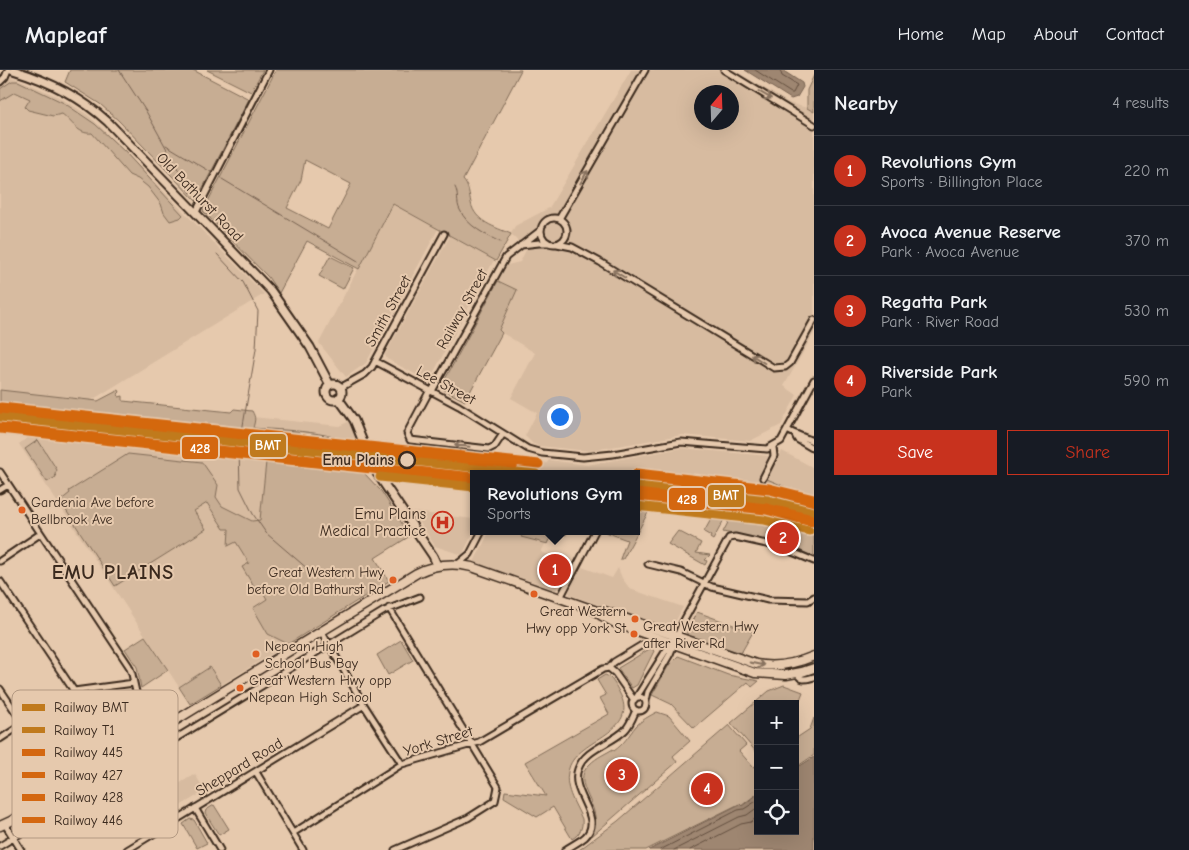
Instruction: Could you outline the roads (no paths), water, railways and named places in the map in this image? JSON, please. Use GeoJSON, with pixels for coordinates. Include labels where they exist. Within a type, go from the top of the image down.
{"type":"FeatureCollection","features":[{"type":"Feature","properties":{"kind":"highway"},"geometry":{"type":"LineString","coordinates":[[178,720],[417,573],[437,565],[458,564],[472,567],[597,612],[604,611],[673,641],[755,673],[778,675],[797,673],[814,668]]}},
{"type":"Feature","properties":{"kind":"highway"},"geometry":{"type":"LineString","coordinates":[[673,641],[763,666],[787,665],[814,656]]}},
{"type":"Feature","properties":{"kind":"main road","name":"Old Bathurst Road"},"geometry":{"type":"LineString","coordinates":[[13,70],[48,83],[92,108],[108,122],[246,264],[278,300],[310,347],[330,385]]}},
{"type":"Feature","properties":{"kind":"main road"},"geometry":{"type":"LineString","coordinates":[[330,385],[336,385],[340,388],[341,394],[338,398],[332,399],[327,396],[326,391],[330,385]]}},
{"type":"Feature","properties":{"kind":"main road"},"geometry":{"type":"LineString","coordinates":[[338,398],[350,412],[358,427],[374,469],[433,556],[437,565]]}},
{"type":"Feature","properties":{"kind":"street"},"geometry":{"type":"LineString","coordinates":[[0,82],[8,70]]}},
{"type":"Feature","properties":{"kind":"street"},"geometry":{"type":"LineString","coordinates":[[196,212],[270,70]]}},
{"type":"Feature","properties":{"kind":"street"},"geometry":{"type":"LineString","coordinates":[[560,219],[645,70]]}},
{"type":"Feature","properties":{"kind":"street"},"geometry":{"type":"LineString","coordinates":[[724,70],[814,125]]}},
{"type":"Feature","properties":{"kind":"street"},"geometry":{"type":"LineString","coordinates":[[549,244],[542,238],[542,225],[548,220],[555,218],[560,219],[566,225],[567,232],[564,240],[557,244]]}},
{"type":"Feature","properties":{"kind":"street","name":"Railway Street"},"geometry":{"type":"LineString","coordinates":[[503,434],[495,446],[488,449],[410,440],[407,433],[500,266],[506,257],[541,230]]}},
{"type":"Feature","properties":{"kind":"street","name":"Smith Street"},"geometry":{"type":"LineString","coordinates":[[340,388],[365,374],[375,361],[444,234]]}},
{"type":"Feature","properties":{"kind":"street"},"geometry":{"type":"LineString","coordinates":[[521,245],[539,242],[572,246],[774,368],[785,367],[790,363],[814,320]]}},
{"type":"Feature","properties":{"kind":"street","name":"Lee Street"},"geometry":{"type":"LineString","coordinates":[[375,361],[468,411],[532,451],[583,457],[613,454],[681,442],[762,450],[773,447]]}},
{"type":"Feature","properties":{"kind":"street"},"geometry":{"type":"LineString","coordinates":[[764,478],[774,454],[773,447],[781,441],[814,380]]}},
{"type":"Feature","properties":{"kind":"street"},"geometry":{"type":"LineString","coordinates":[[787,430],[814,442]]}},
{"type":"Feature","properties":{"kind":"street"},"geometry":{"type":"LineString","coordinates":[[795,434],[797,439],[814,449]]}},
{"type":"Feature","properties":{"kind":"street"},"geometry":{"type":"LineString","coordinates":[[0,472],[129,666],[136,690]]}},
{"type":"Feature","properties":{"kind":"street"},"geometry":{"type":"LineString","coordinates":[[0,490],[8,485]]}},
{"type":"Feature","properties":{"kind":"street"},"geometry":{"type":"LineString","coordinates":[[0,561],[40,534]]}},
{"type":"Feature","properties":{"kind":"street"},"geometry":{"type":"LineString","coordinates":[[458,564],[470,554],[480,535]]}},
{"type":"Feature","properties":{"kind":"street"},"geometry":{"type":"LineString","coordinates":[[560,598],[593,535]]}},
{"type":"Feature","properties":{"kind":"street"},"geometry":{"type":"LineString","coordinates":[[636,710],[644,709],[648,692],[673,641],[728,538],[735,537],[780,547],[814,561]]}},
{"type":"Feature","properties":{"kind":"street"},"geometry":{"type":"LineString","coordinates":[[470,554],[472,567]]}},
{"type":"Feature","properties":{"kind":"street"},"geometry":{"type":"LineString","coordinates":[[648,564],[681,572],[712,588],[768,600],[808,601],[814,597]]}},
{"type":"Feature","properties":{"kind":"street"},"geometry":{"type":"LineString","coordinates":[[0,581],[73,690]]}},
{"type":"Feature","properties":{"kind":"street"},"geometry":{"type":"LineString","coordinates":[[178,738],[389,608],[420,597]]}},
{"type":"Feature","properties":{"kind":"street"},"geometry":{"type":"LineString","coordinates":[[389,608],[497,783],[498,792],[494,801],[470,816],[395,850]]}},
{"type":"Feature","properties":{"kind":"street"},"geometry":{"type":"LineString","coordinates":[[321,631],[364,705],[402,764]]}},
{"type":"Feature","properties":{"kind":"street"},"geometry":{"type":"LineString","coordinates":[[636,710],[633,706],[635,699],[673,641]]}},
{"type":"Feature","properties":{"kind":"street","name":"York Street"},"geometry":{"type":"LineString","coordinates":[[293,833],[402,764],[473,744],[603,669],[610,668],[614,662],[642,645]]}},
{"type":"Feature","properties":{"kind":"street"},"geometry":{"type":"LineString","coordinates":[[610,668],[635,699]]}},
{"type":"Feature","properties":{"kind":"street"},"geometry":{"type":"LineString","coordinates":[[797,673],[803,679],[814,677]]}},
{"type":"Feature","properties":{"kind":"street"},"geometry":{"type":"LineString","coordinates":[[82,690],[134,683]]}},
{"type":"Feature","properties":{"kind":"street"},"geometry":{"type":"LineString","coordinates":[[0,689],[12,707]]}},
{"type":"Feature","properties":{"kind":"street"},"geometry":{"type":"LineString","coordinates":[[635,699],[642,698],[646,700]]}},
{"type":"Feature","properties":{"kind":"street","name":"Sheppard Road"},"geometry":{"type":"LineString","coordinates":[[178,820],[364,705]]}},
{"type":"Feature","properties":{"kind":"street"},"geometry":{"type":"LineString","coordinates":[[565,850],[585,837],[590,823],[589,811],[576,786],[578,767],[586,756],[624,731],[636,710]]}},
{"type":"Feature","properties":{"kind":"street"},"geometry":{"type":"LineString","coordinates":[[0,740],[12,731]]}},
{"type":"Feature","properties":{"kind":"street"},"geometry":{"type":"LineString","coordinates":[[256,772],[303,850]]}},
{"type":"Feature","properties":{"kind":"street"},"geometry":{"type":"LineString","coordinates":[[195,808],[220,850]]}},
{"type":"Feature","properties":{"kind":"street"},"geometry":{"type":"LineString","coordinates":[[0,846],[14,838],[21,850]]}},
{"type":"Feature","properties":{"kind":"street","name":"Sheppard Road"},"geometry":{"type":"LineString","coordinates":[[127,850],[136,848],[151,838]]}},
{"type":"Feature","properties":{"kind":"water"},"geometry":{"type":"Polygon","coordinates":[[[745,70],[782,70],[802,83],[803,87],[797,97],[791,99],[745,70]]]}},
{"type":"Feature","properties":{"kind":"water"},"geometry":{"type":"Polygon","coordinates":[[[814,757],[814,850],[649,850],[740,804],[742,806],[754,797],[754,835],[799,835],[799,766],[814,757]]]}},
{"type":"Feature","properties":{"kind":"waterway"},"geometry":{"type":"LineString","coordinates":[[119,70],[147,113],[191,193]]}},
{"type":"Feature","properties":{"kind":"waterway"},"geometry":{"type":"LineString","coordinates":[[166,145],[211,172]]}},
{"type":"Feature","properties":{"kind":"waterway"},"geometry":{"type":"LineString","coordinates":[[222,179],[358,261]]}},
{"type":"Feature","properties":{"kind":"waterway"},"geometry":{"type":"LineString","coordinates":[[455,187],[459,207],[467,221],[500,242]]}},
{"type":"Feature","properties":{"kind":"waterway"},"geometry":{"type":"LineString","coordinates":[[217,254],[243,282],[258,311],[256,349],[239,449],[240,488],[253,514],[266,533],[309,570]]}},
{"type":"Feature","properties":{"kind":"rail line","name":"446"},"geometry":{"type":"LineString","coordinates":[[1,407],[539,464]]}},
{"type":"Feature","properties":{"kind":"rail line","name":"427"},"geometry":{"type":"LineString","coordinates":[[1,409],[514,464]]}},
{"type":"Feature","properties":{"kind":"rail line","name":"BMT"},"geometry":{"type":"LineString","coordinates":[[0,417],[498,470]]}},
{"type":"Feature","properties":{"kind":"rail line","name":"428"},"geometry":{"type":"LineString","coordinates":[[0,427],[470,477]]}},
{"type":"Feature","properties":{"kind":"rail line","name":"445"},"geometry":{"type":"LineString","coordinates":[[0,429],[470,480]]}},
{"type":"Feature","properties":{"kind":"rail line","name":"446"},"geometry":{"type":"LineString","coordinates":[[640,473],[769,488],[814,499]]}},
{"type":"Feature","properties":{"kind":"rail line","name":"427"},"geometry":{"type":"LineString","coordinates":[[640,476],[770,490],[814,502]]}},
{"type":"Feature","properties":{"kind":"rail line","name":"T1"},"geometry":{"type":"LineString","coordinates":[[380,477],[470,487]]}},
{"type":"Feature","properties":{"kind":"rail line","name":"BMT"},"geometry":{"type":"LineString","coordinates":[[640,486],[768,500],[814,512]]}},
{"type":"Feature","properties":{"kind":"rail line","name":"428"},"geometry":{"type":"LineString","coordinates":[[640,493],[766,508],[812,519]]}},
{"type":"Feature","properties":{"kind":"rail line","name":"445"},"geometry":{"type":"LineString","coordinates":[[640,496],[766,510],[811,522]]}},
{"type":"Feature","properties":{"kind":"rail line","name":"T1"},"geometry":{"type":"LineString","coordinates":[[640,506],[764,520],[809,531]]}},
{"type":"Feature","properties":{"kind":"place","name":"Emu Plains"},"geometry":{"type":"Point","coordinates":[407,460]}},
{"type":"Feature","properties":{"kind":"place","name":"Gardenia Ave before Bellbrook Ave"},"geometry":{"type":"Point","coordinates":[22,510]}},
{"type":"Feature","properties":{"kind":"place","name":"Emu Plains Medical Practice"},"geometry":{"type":"Point","coordinates":[442,523]}},
{"type":"Feature","properties":{"kind":"place","name":"Avoca Avenue Reserve"},"geometry":{"type":"Point","coordinates":[783,538]}},
{"type":"Feature","properties":{"kind":"place","name":"Revolutions Gym"},"geometry":{"type":"Point","coordinates":[555,570]}},
{"type":"Feature","properties":{"kind":"place","name":"Great Western Hwy before Old Bathurst Rd"},"geometry":{"type":"Point","coordinates":[393,580]}},
{"type":"Feature","properties":{"kind":"place","name":"Great Western Hwy opp York St"},"geometry":{"type":"Point","coordinates":[635,619]}},
{"type":"Feature","properties":{"kind":"place","name":"Great Western Hwy after River Rd"},"geometry":{"type":"Point","coordinates":[634,634]}},
{"type":"Feature","properties":{"kind":"place","name":"Nepean High School Bus Bay"},"geometry":{"type":"Point","coordinates":[256,654]}},
{"type":"Feature","properties":{"kind":"place","name":"Great Western Hwy opp Nepean High School"},"geometry":{"type":"Point","coordinates":[240,688]}},
{"type":"Feature","properties":{"kind":"place","name":"Regatta Park"},"geometry":{"type":"Point","coordinates":[622,775]}},
{"type":"Feature","properties":{"kind":"place","name":"Riverside Park"},"geometry":{"type":"Point","coordinates":[707,789]}},
{"type":"Feature","properties":{"kind":"district","name":"EMU PLAINS"},"geometry":{"type":"Point","coordinates":[113,572]}}]}
